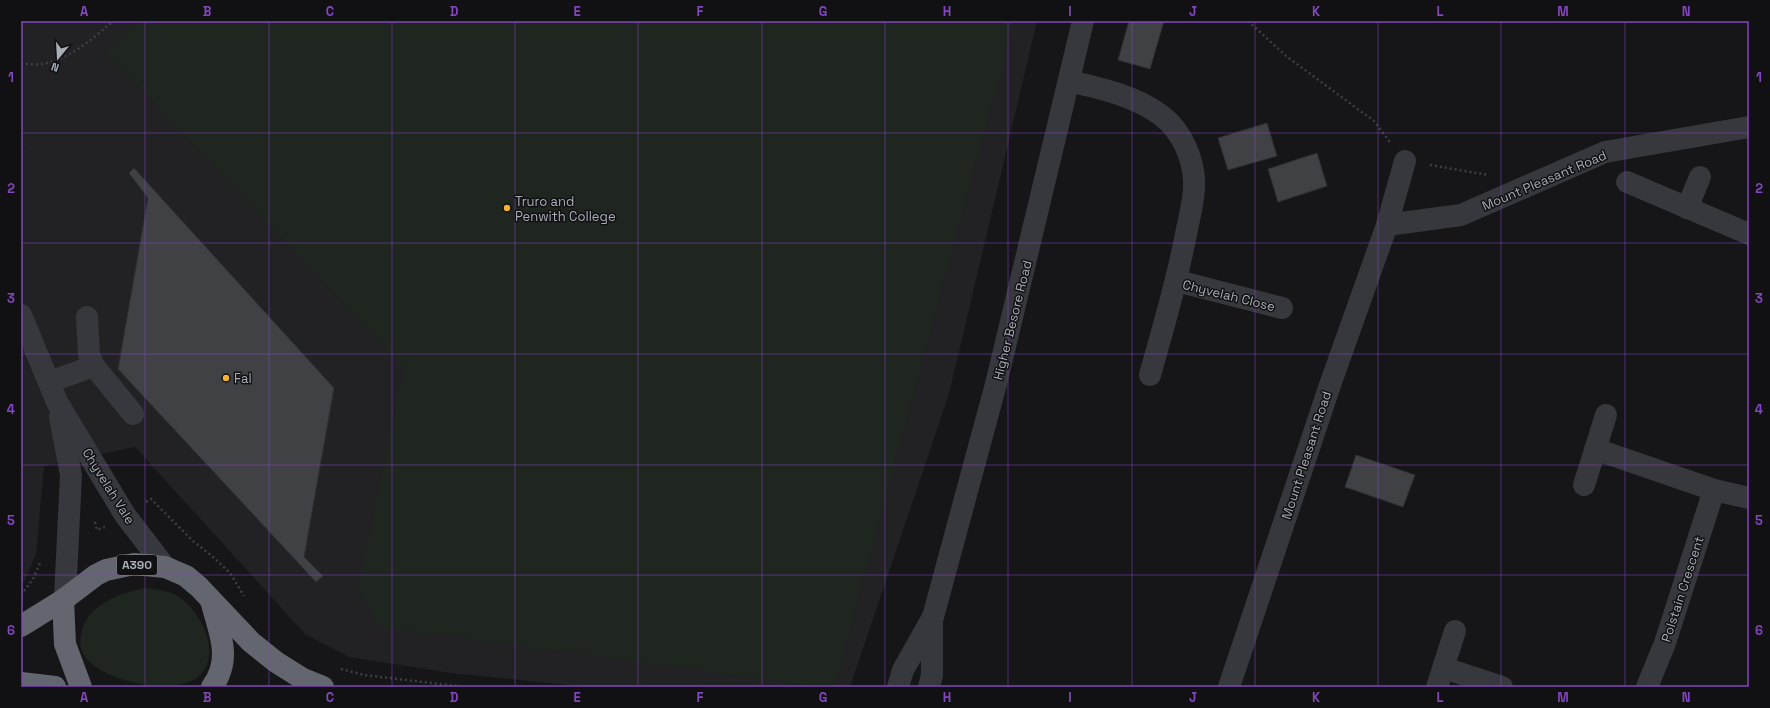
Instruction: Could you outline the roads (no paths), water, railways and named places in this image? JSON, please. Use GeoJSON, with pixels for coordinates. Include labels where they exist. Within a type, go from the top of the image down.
{"type":"FeatureCollection","features":[{"type":"Feature","properties":{"kind":"highway","name":"A390"},"geometry":{"type":"LineString","coordinates":[[21,626],[96,575],[118,567],[134,564],[165,567],[186,576],[199,587],[252,642],[276,662],[303,679],[323,687]]}},
{"type":"Feature","properties":{"kind":"highway"},"geometry":{"type":"LineString","coordinates":[[64,598],[65,644],[81,687]]}},
{"type":"Feature","properties":{"kind":"highway","name":"A390"},"geometry":{"type":"LineString","coordinates":[[211,600],[224,650],[224,660],[221,673],[212,687]]}},
{"type":"Feature","properties":{"kind":"highway"},"geometry":{"type":"LineString","coordinates":[[21,683],[55,687]]}},
{"type":"Feature","properties":{"kind":"street","name":"Higher Besore Road"},"geometry":{"type":"LineString","coordinates":[[898,687],[903,670],[932,617],[996,384],[1084,21]]}},
{"type":"Feature","properties":{"kind":"street","name":"Chyvelah Close"},"geometry":{"type":"LineString","coordinates":[[1069,81],[1109,91],[1146,106],[1163,117],[1177,131],[1187,147],[1192,164],[1194,185],[1177,281],[1150,375]]}},
{"type":"Feature","properties":{"kind":"street","name":"Mount Pleasant Road"},"geometry":{"type":"LineString","coordinates":[[1387,224],[1461,215],[1605,152],[1749,127]]}},
{"type":"Feature","properties":{"kind":"street","name":"Mount Pleasant Road"},"geometry":{"type":"LineString","coordinates":[[1229,687],[1330,385],[1387,224],[1405,161]]}},
{"type":"Feature","properties":{"kind":"street"},"geometry":{"type":"LineString","coordinates":[[1687,208],[1700,177]]}},
{"type":"Feature","properties":{"kind":"street"},"geometry":{"type":"LineString","coordinates":[[1627,182],[1749,234]]}},
{"type":"Feature","properties":{"kind":"street","name":"Chyvelah Close"},"geometry":{"type":"LineString","coordinates":[[1177,281],[1282,308]]}},
{"type":"Feature","properties":{"kind":"street","name":"Chyvelah Vale"},"geometry":{"type":"LineString","coordinates":[[21,316],[57,402],[125,515],[165,567]]}},
{"type":"Feature","properties":{"kind":"street"},"geometry":{"type":"LineString","coordinates":[[87,317],[89,355],[94,366],[133,414]]}},
{"type":"Feature","properties":{"kind":"street"},"geometry":{"type":"LineString","coordinates":[[49,382],[94,366]]}},
{"type":"Feature","properties":{"kind":"street","name":"Chyvelah Vale"},"geometry":{"type":"LineString","coordinates":[[57,402],[71,475],[64,598]]}},
{"type":"Feature","properties":{"kind":"street"},"geometry":{"type":"LineString","coordinates":[[1584,485],[1606,415]]}},
{"type":"Feature","properties":{"kind":"street"},"geometry":{"type":"LineString","coordinates":[[1595,449],[1714,490],[1749,498]]}},
{"type":"Feature","properties":{"kind":"street","name":"Polstain Crescent"},"geometry":{"type":"LineString","coordinates":[[1648,687],[1665,642],[1714,490]]}},
{"type":"Feature","properties":{"kind":"street","name":"Higher Besore Road"},"geometry":{"type":"LineString","coordinates":[[929,687],[932,675],[932,617]]}},
{"type":"Feature","properties":{"kind":"street"},"geometry":{"type":"LineString","coordinates":[[1455,631],[1441,678],[1502,687]]}},
{"type":"Feature","properties":{"kind":"place","name":"Truro and Penwith College"},"geometry":{"type":"Point","coordinates":[507,208]}},
{"type":"Feature","properties":{"kind":"place","name":"Fal"},"geometry":{"type":"Point","coordinates":[226,378]}}]}
